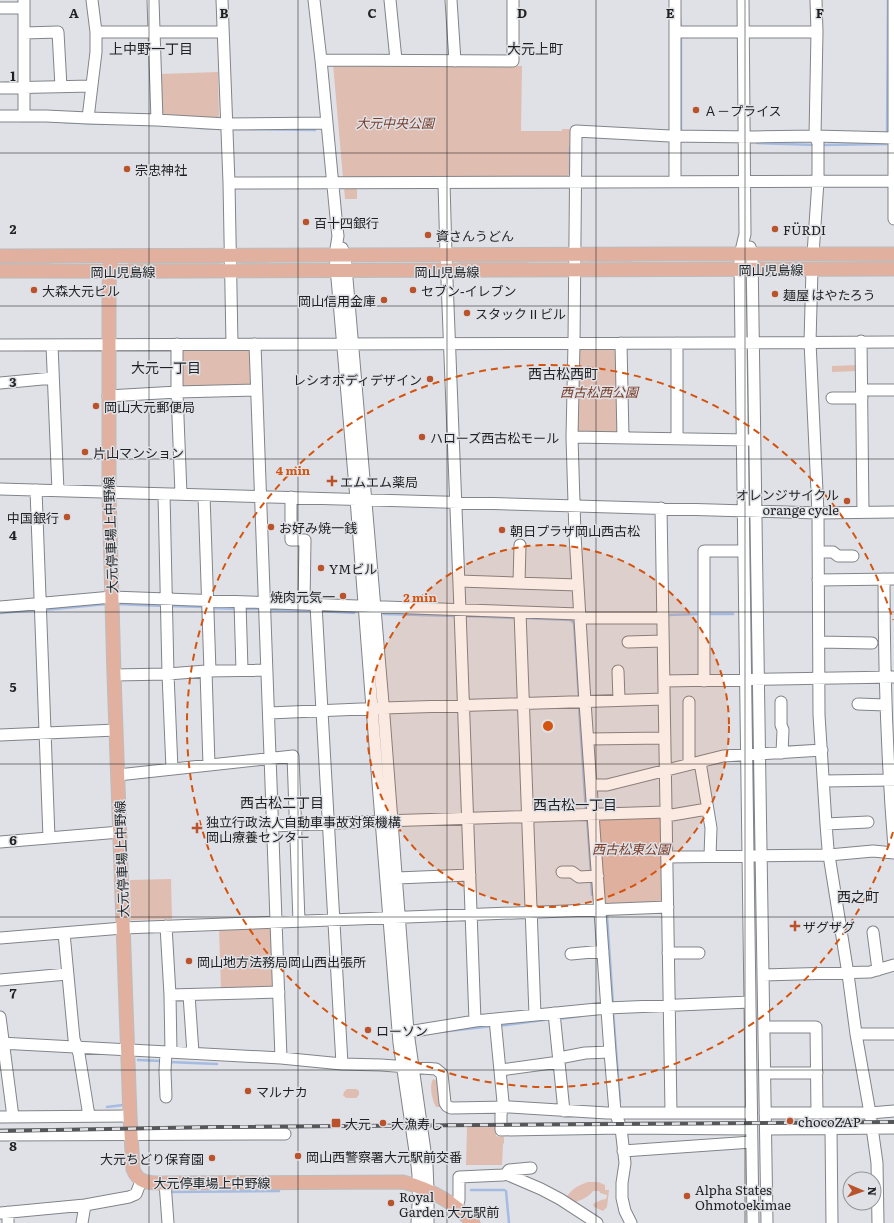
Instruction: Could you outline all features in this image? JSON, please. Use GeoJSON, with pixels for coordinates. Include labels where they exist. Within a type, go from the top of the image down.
{"type":"FeatureCollection","features":[{"type":"Feature","properties":{"kind":"main road","name":"岡山児島線"},"geometry":{"type":"LineString","coordinates":[[0,256],[894,254]]}},
{"type":"Feature","properties":{"kind":"main road","name":"大元停車場上中野線"},"geometry":{"type":"LineString","coordinates":[[111,256],[108,396],[109,492],[123,928],[130,1116],[134,1173],[141,1181],[165,1189],[403,1182],[424,1188],[457,1207],[473,1223]]}},
{"type":"Feature","properties":{"kind":"main road","name":"岡山児島線"},"geometry":{"type":"LineString","coordinates":[[0,271],[341,272],[446,270],[894,269]]}},
{"type":"Feature","properties":{"kind":"street"},"geometry":{"type":"LineString","coordinates":[[88,118],[89,86],[96,52],[96,32],[92,0]]}},
{"type":"Feature","properties":{"kind":"street"},"geometry":{"type":"LineString","coordinates":[[153,0],[157,120]]}},
{"type":"Feature","properties":{"kind":"street"},"geometry":{"type":"LineString","coordinates":[[222,0],[229,183],[232,344]]}},
{"type":"Feature","properties":{"kind":"street"},"geometry":{"type":"LineString","coordinates":[[314,0],[340,255],[370,607],[384,708],[387,821],[395,917],[408,1032],[408,1067],[417,1165],[424,1188],[428,1223]]}},
{"type":"Feature","properties":{"kind":"street"},"geometry":{"type":"LineString","coordinates":[[390,0],[396,60]]}},
{"type":"Feature","properties":{"kind":"street"},"geometry":{"type":"LineString","coordinates":[[451,0],[455,61]]}},
{"type":"Feature","properties":{"kind":"street"},"geometry":{"type":"LineString","coordinates":[[321,60],[513,61],[513,0]]}},
{"type":"Feature","properties":{"kind":"street"},"geometry":{"type":"LineString","coordinates":[[675,0],[679,32],[678,138],[675,182]]}},
{"type":"Feature","properties":{"kind":"street"},"geometry":{"type":"LineString","coordinates":[[743,0],[743,137],[746,269],[741,343],[753,1223]]}},
{"type":"Feature","properties":{"kind":"street"},"geometry":{"type":"LineString","coordinates":[[814,254],[818,181],[816,0]]}},
{"type":"Feature","properties":{"kind":"street"},"geometry":{"type":"LineString","coordinates":[[894,0],[894,218]]}},
{"type":"Feature","properties":{"kind":"street"},"geometry":{"type":"LineString","coordinates":[[0,8],[24,4],[24,116]]}},
{"type":"Feature","properties":{"kind":"street"},"geometry":{"type":"LineString","coordinates":[[24,33],[58,32],[62,86]]}},
{"type":"Feature","properties":{"kind":"street"},"geometry":{"type":"LineString","coordinates":[[96,32],[223,32]]}},
{"type":"Feature","properties":{"kind":"street"},"geometry":{"type":"LineString","coordinates":[[679,32],[817,32]]}},
{"type":"Feature","properties":{"kind":"street"},"geometry":{"type":"LineString","coordinates":[[0,88],[89,86]]}},
{"type":"Feature","properties":{"kind":"street"},"geometry":{"type":"LineString","coordinates":[[0,116],[157,120],[226,128],[327,124]]}},
{"type":"Feature","properties":{"kind":"street"},"geometry":{"type":"LineString","coordinates":[[631,1223],[625,1211],[622,1198],[622,1183],[626,1151],[621,1128],[615,1112],[610,1052],[609,1010],[600,910],[593,876],[589,815],[591,785],[588,739],[581,702],[572,437],[576,131],[678,138],[743,137],[817,142],[894,139]]}},
{"type":"Feature","properties":{"kind":"street"},"geometry":{"type":"LineString","coordinates":[[229,183],[894,181]]}},
{"type":"Feature","properties":{"kind":"street"},"geometry":{"type":"LineString","coordinates":[[444,183],[446,270],[461,614],[475,1022]]}},
{"type":"Feature","properties":{"kind":"street"},"geometry":{"type":"LineString","coordinates":[[746,269],[753,343],[766,1129],[766,1223]]}},
{"type":"Feature","properties":{"kind":"street"},"geometry":{"type":"LineString","coordinates":[[812,269],[810,342],[818,512],[820,719],[826,824],[829,855],[877,1163],[878,1223]]}},
{"type":"Feature","properties":{"kind":"street"},"geometry":{"type":"LineString","coordinates":[[860,341],[864,512]]}},
{"type":"Feature","properties":{"kind":"street"},"geometry":{"type":"LineString","coordinates":[[0,345],[894,342]]}},
{"type":"Feature","properties":{"kind":"street"},"geometry":{"type":"LineString","coordinates":[[621,343],[623,438]]}},
{"type":"Feature","properties":{"kind":"street"},"geometry":{"type":"LineString","coordinates":[[677,343],[677,438]]}},
{"type":"Feature","properties":{"kind":"street"},"geometry":{"type":"LineString","coordinates":[[177,344],[177,392],[181,494]]}},
{"type":"Feature","properties":{"kind":"street"},"geometry":{"type":"LineString","coordinates":[[255,344],[281,1058]]}},
{"type":"Feature","properties":{"kind":"street"},"geometry":{"type":"LineString","coordinates":[[52,345],[58,491]]}},
{"type":"Feature","properties":{"kind":"street"},"geometry":{"type":"LineString","coordinates":[[0,383],[53,378]]}},
{"type":"Feature","properties":{"kind":"street"},"geometry":{"type":"LineString","coordinates":[[108,396],[177,392],[256,390]]}},
{"type":"Feature","properties":{"kind":"street"},"geometry":{"type":"LineString","coordinates":[[832,398],[894,390]]}},
{"type":"Feature","properties":{"kind":"street"},"geometry":{"type":"LineString","coordinates":[[572,437],[754,440]]}},
{"type":"Feature","properties":{"kind":"street"},"geometry":{"type":"LineString","coordinates":[[0,489],[755,511],[894,512]]}},
{"type":"Feature","properties":{"kind":"street"},"geometry":{"type":"LineString","coordinates":[[36,490],[49,838]]}},
{"type":"Feature","properties":{"kind":"street"},"geometry":{"type":"LineString","coordinates":[[164,494],[168,674],[172,769]]}},
{"type":"Feature","properties":{"kind":"street"},"geometry":{"type":"LineString","coordinates":[[204,495],[208,605],[209,765]]}},
{"type":"Feature","properties":{"kind":"street"},"geometry":{"type":"LineString","coordinates":[[291,497],[291,540],[305,540],[304,604]]}},
{"type":"Feature","properties":{"kind":"street"},"geometry":{"type":"LineString","coordinates":[[661,508],[671,1112]]}},
{"type":"Feature","properties":{"kind":"street"},"geometry":{"type":"LineString","coordinates":[[518,583],[520,545]]}},
{"type":"Feature","properties":{"kind":"street"},"geometry":{"type":"LineString","coordinates":[[704,681],[704,551],[744,551]]}},
{"type":"Feature","properties":{"kind":"street"},"geometry":{"type":"LineString","coordinates":[[818,552],[833,552],[838,556],[853,556]]}},
{"type":"Feature","properties":{"kind":"street"},"geometry":{"type":"LineString","coordinates":[[818,580],[889,579],[889,677],[886,705],[894,848]]}},
{"type":"Feature","properties":{"kind":"street"},"geometry":{"type":"LineString","coordinates":[[459,581],[578,585]]}},
{"type":"Feature","properties":{"kind":"street"},"geometry":{"type":"LineString","coordinates":[[0,607],[41,608],[112,597],[167,604],[264,607],[304,604],[316,609],[370,607],[461,614],[663,618]]}},
{"type":"Feature","properties":{"kind":"street"},"geometry":{"type":"LineString","coordinates":[[240,606],[242,670]]}},
{"type":"Feature","properties":{"kind":"street"},"geometry":{"type":"LineString","coordinates":[[370,607],[372,708],[387,821],[397,878],[395,917],[399,1043],[408,1067]]}},
{"type":"Feature","properties":{"kind":"street"},"geometry":{"type":"LineString","coordinates":[[316,609],[342,1064]]}},
{"type":"Feature","properties":{"kind":"street"},"geometry":{"type":"LineString","coordinates":[[520,616],[535,1015]]}},
{"type":"Feature","properties":{"kind":"street"},"geometry":{"type":"LineString","coordinates":[[628,642],[663,641]]}},
{"type":"Feature","properties":{"kind":"street"},"geometry":{"type":"LineString","coordinates":[[819,642],[872,643]]}},
{"type":"Feature","properties":{"kind":"street"},"geometry":{"type":"LineString","coordinates":[[114,675],[266,670]]}},
{"type":"Feature","properties":{"kind":"street"},"geometry":{"type":"LineString","coordinates":[[618,671],[619,700]]}},
{"type":"Feature","properties":{"kind":"street"},"geometry":{"type":"LineString","coordinates":[[664,681],[889,677]]}},
{"type":"Feature","properties":{"kind":"street"},"geometry":{"type":"LineString","coordinates":[[269,713],[372,708],[664,699]]}},
{"type":"Feature","properties":{"kind":"street"},"geometry":{"type":"LineString","coordinates":[[688,702],[695,763],[711,828],[710,856]]}},
{"type":"Feature","properties":{"kind":"street"},"geometry":{"type":"LineString","coordinates":[[781,702],[781,725],[783,730],[782,753]]}},
{"type":"Feature","properties":{"kind":"street"},"geometry":{"type":"LineString","coordinates":[[858,704],[886,705]]}},
{"type":"Feature","properties":{"kind":"street"},"geometry":{"type":"LineString","coordinates":[[0,735],[116,730]]}},
{"type":"Feature","properties":{"kind":"street"},"geometry":{"type":"LineString","coordinates":[[588,739],[664,738]]}},
{"type":"Feature","properties":{"kind":"street"},"geometry":{"type":"LineString","coordinates":[[591,785],[607,785],[723,756],[822,750]]}},
{"type":"Feature","properties":{"kind":"street"},"geometry":{"type":"LineString","coordinates":[[118,774],[293,756],[299,921]]}},
{"type":"Feature","properties":{"kind":"street"},"geometry":{"type":"LineString","coordinates":[[824,781],[891,780]]}},
{"type":"Feature","properties":{"kind":"street"},"geometry":{"type":"LineString","coordinates":[[273,826],[468,818],[666,814],[707,809]]}},
{"type":"Feature","properties":{"kind":"street"},"geometry":{"type":"LineString","coordinates":[[826,824],[868,822]]}},
{"type":"Feature","properties":{"kind":"street"},"geometry":{"type":"LineString","coordinates":[[0,842],[120,832]]}},
{"type":"Feature","properties":{"kind":"street"},"geometry":{"type":"LineString","coordinates":[[666,857],[829,855],[873,851],[894,853]]}},
{"type":"Feature","properties":{"kind":"street"},"geometry":{"type":"LineString","coordinates":[[562,872],[572,872],[578,877],[593,876]]}},
{"type":"Feature","properties":{"kind":"street"},"geometry":{"type":"LineString","coordinates":[[397,878],[470,875]]}},
{"type":"Feature","properties":{"kind":"street"},"geometry":{"type":"LineString","coordinates":[[0,938],[166,926],[668,907]]}},
{"type":"Feature","properties":{"kind":"street"},"geometry":{"type":"LineString","coordinates":[[166,926],[170,995],[165,1071],[166,1097]]}},
{"type":"Feature","properties":{"kind":"street"},"geometry":{"type":"LineString","coordinates":[[873,932],[878,970]]}},
{"type":"Feature","properties":{"kind":"street"},"geometry":{"type":"LineString","coordinates":[[64,933],[74,1039],[79,1054],[89,1116]]}},
{"type":"Feature","properties":{"kind":"street"},"geometry":{"type":"LineString","coordinates":[[571,954],[603,951]]}},
{"type":"Feature","properties":{"kind":"street"},"geometry":{"type":"LineString","coordinates":[[668,953],[699,953]]}},
{"type":"Feature","properties":{"kind":"street"},"geometry":{"type":"LineString","coordinates":[[763,975],[848,974],[870,972],[894,965]]}},
{"type":"Feature","properties":{"kind":"street"},"geometry":{"type":"LineString","coordinates":[[0,980],[68,974]]}},
{"type":"Feature","properties":{"kind":"street"},"geometry":{"type":"LineString","coordinates":[[170,995],[279,992]]}},
{"type":"Feature","properties":{"kind":"street"},"geometry":{"type":"LineString","coordinates":[[189,995],[193,1054]]}},
{"type":"Feature","properties":{"kind":"street"},"geometry":{"type":"LineString","coordinates":[[408,1032],[475,1022],[496,1023],[535,1015],[555,1017],[609,1010],[750,1002]]}},
{"type":"Feature","properties":{"kind":"street"},"geometry":{"type":"LineString","coordinates":[[0,1017],[1,1043],[13,1117]]}},
{"type":"Feature","properties":{"kind":"street"},"geometry":{"type":"LineString","coordinates":[[555,1017],[564,1111]]}},
{"type":"Feature","properties":{"kind":"street"},"geometry":{"type":"LineString","coordinates":[[496,1023],[503,1107],[501,1130],[621,1128],[751,1129]]}},
{"type":"Feature","properties":{"kind":"street"},"geometry":{"type":"LineString","coordinates":[[764,1027],[816,1027],[817,1113]]}},
{"type":"Feature","properties":{"kind":"street"},"geometry":{"type":"LineString","coordinates":[[856,1034],[894,1034]]}},
{"type":"Feature","properties":{"kind":"street"},"geometry":{"type":"LineString","coordinates":[[1,1043],[128,1051],[167,1057],[193,1054],[281,1058],[342,1064],[408,1067],[436,1070],[442,1074],[444,1099],[447,1106],[451,1108],[503,1107],[564,1111],[751,1113]]}},
{"type":"Feature","properties":{"kind":"street"},"geometry":{"type":"LineString","coordinates":[[500,1070],[559,1060],[585,1053],[610,1052]]}},
{"type":"Feature","properties":{"kind":"street"},"geometry":{"type":"LineString","coordinates":[[765,1073],[817,1073]]}},
{"type":"Feature","properties":{"kind":"street"},"geometry":{"type":"LineString","coordinates":[[765,1113],[870,1113],[894,1111]]}},
{"type":"Feature","properties":{"kind":"street"},"geometry":{"type":"LineString","coordinates":[[0,1117],[130,1116]]}},
{"type":"Feature","properties":{"kind":"street"},"geometry":{"type":"LineString","coordinates":[[766,1129],[894,1128]]}},
{"type":"Feature","properties":{"kind":"street"},"geometry":{"type":"LineString","coordinates":[[831,1129],[832,1223]]}},
{"type":"Feature","properties":{"kind":"street"},"geometry":{"type":"LineString","coordinates":[[0,1135],[131,1136],[285,1134]]}},
{"type":"Feature","properties":{"kind":"street"},"geometry":{"type":"LineString","coordinates":[[626,1151],[752,1142]]}},
{"type":"Feature","properties":{"kind":"street"},"geometry":{"type":"LineString","coordinates":[[506,1174],[509,1170],[531,1168]]}},
{"type":"Feature","properties":{"kind":"street"},"geometry":{"type":"LineString","coordinates":[[457,1207],[459,1200],[459,1177],[506,1174],[560,1199],[597,1223]]}},
{"type":"Feature","properties":{"kind":"street"},"geometry":{"type":"LineString","coordinates":[[8,1223],[4,1212],[86,1205],[129,1198],[136,1194],[141,1181]]}},
{"type":"Feature","properties":{"kind":"street"},"geometry":{"type":"LineString","coordinates":[[417,1223],[424,1188]]}},
{"type":"Feature","properties":{"kind":"street"},"geometry":{"type":"LineString","coordinates":[[165,1189],[168,1223]]}},
{"type":"Feature","properties":{"kind":"street"},"geometry":{"type":"LineString","coordinates":[[82,1223],[86,1205]]}},
{"type":"Feature","properties":{"kind":"green space","name":"大元中央公園"},"geometry":{"type":"Polygon","coordinates":[[[333,64],[522,66],[521,131],[562,131],[562,129],[570,129],[569,174],[566,178],[343,178],[333,64]]]}},
{"type":"Feature","properties":{"kind":"green space"},"geometry":{"type":"Polygon","coordinates":[[[218,72],[219,119],[162,114],[161,74],[218,72]]]}},
{"type":"Feature","properties":{"kind":"green space"},"geometry":{"type":"Polygon","coordinates":[[[357,186],[357,199],[345,199],[344,187],[357,186]]]}},
{"type":"Feature","properties":{"kind":"green space"},"geometry":{"type":"Polygon","coordinates":[[[588,260],[710,263],[637,264],[590,262],[588,260]]]}},
{"type":"Feature","properties":{"kind":"green space"},"geometry":{"type":"Polygon","coordinates":[[[128,261],[219,262],[220,264],[128,265],[128,261]]]}},
{"type":"Feature","properties":{"kind":"green space"},"geometry":{"type":"Polygon","coordinates":[[[242,261],[307,263],[308,265],[242,265],[242,261]]]}},
{"type":"Feature","properties":{"kind":"green space"},"geometry":{"type":"Polygon","coordinates":[[[520,261],[536,264],[458,265],[458,262],[520,261]]]}},
{"type":"Feature","properties":{"kind":"green space"},"geometry":{"type":"Polygon","coordinates":[[[0,262],[86,264],[86,266],[30,266],[0,264],[0,262]]]}},
{"type":"Feature","properties":{"kind":"green space"},"geometry":{"type":"Polygon","coordinates":[[[183,348],[246,348],[251,352],[252,386],[181,388],[180,352],[183,348]]]}},
{"type":"Feature","properties":{"kind":"green space","name":"西古松西公園"},"geometry":{"type":"Polygon","coordinates":[[[581,349],[617,349],[618,434],[580,433],[577,430],[578,352],[581,349]]]}},
{"type":"Feature","properties":{"kind":"green space"},"geometry":{"type":"Polygon","coordinates":[[[858,365],[858,371],[832,372],[832,366],[858,365]]]}},
{"type":"Feature","properties":{"kind":"green space","name":"西古松東公園"},"geometry":{"type":"Polygon","coordinates":[[[659,815],[662,818],[663,899],[659,903],[608,904],[603,901],[597,820],[600,816],[659,815]]]}},
{"type":"Feature","properties":{"kind":"green space"},"geometry":{"type":"Polygon","coordinates":[[[171,879],[172,919],[131,920],[130,880],[171,879]]]}},
{"type":"Feature","properties":{"kind":"green space"},"geometry":{"type":"Polygon","coordinates":[[[268,926],[271,930],[274,990],[221,991],[219,928],[268,926]]]}},
{"type":"Feature","properties":{"kind":"green space"},"geometry":{"type":"Polygon","coordinates":[[[433,1079],[438,1081],[442,1107],[436,1107],[433,1101],[431,1089],[433,1079]]]}},
{"type":"Feature","properties":{"kind":"green space"},"geometry":{"type":"Polygon","coordinates":[[[347,1089],[356,1089],[359,1091],[359,1095],[356,1098],[346,1098],[343,1095],[347,1089]]]}},
{"type":"Feature","properties":{"kind":"green space"},"geometry":{"type":"Polygon","coordinates":[[[467,1127],[496,1127],[496,1136],[504,1137],[502,1165],[466,1165],[467,1127]]]}},
{"type":"Feature","properties":{"kind":"green space"},"geometry":{"type":"Polygon","coordinates":[[[588,1182],[598,1182],[605,1185],[605,1190],[609,1190],[607,1207],[603,1211],[594,1207],[593,1204],[606,1199],[607,1195],[600,1193],[599,1191],[593,1191],[586,1198],[579,1201],[570,1203],[565,1199],[575,1188],[588,1182]]]}},
{"type":"Feature","properties":{"kind":"waterway"},"geometry":{"type":"LineString","coordinates":[[887,134],[888,0]]}},
{"type":"Feature","properties":{"kind":"waterway"},"geometry":{"type":"LineString","coordinates":[[680,17],[681,28]]}},
{"type":"Feature","properties":{"kind":"waterway"},"geometry":{"type":"LineString","coordinates":[[681,35],[681,132]]}},
{"type":"Feature","properties":{"kind":"waterway"},"geometry":{"type":"LineString","coordinates":[[20,121],[39,121]]}},
{"type":"Feature","properties":{"kind":"waterway"},"geometry":{"type":"LineString","coordinates":[[64,122],[103,124]]}},
{"type":"Feature","properties":{"kind":"waterway"},"geometry":{"type":"LineString","coordinates":[[200,128],[225,129]]}},
{"type":"Feature","properties":{"kind":"waterway"},"geometry":{"type":"LineString","coordinates":[[232,129],[315,130]]}},
{"type":"Feature","properties":{"kind":"waterway"},"geometry":{"type":"LineString","coordinates":[[757,143],[816,145]]}},
{"type":"Feature","properties":{"kind":"waterway"},"geometry":{"type":"LineString","coordinates":[[821,145],[892,144]]}},
{"type":"Feature","properties":{"kind":"waterway"},"geometry":{"type":"LineString","coordinates":[[570,147],[570,174]]}},
{"type":"Feature","properties":{"kind":"waterway"},"geometry":{"type":"LineString","coordinates":[[44,610],[107,604]]}},
{"type":"Feature","properties":{"kind":"waterway"},"geometry":{"type":"LineString","coordinates":[[117,604],[164,606]]}},
{"type":"Feature","properties":{"kind":"waterway"},"geometry":{"type":"LineString","coordinates":[[169,606],[204,607]]}},
{"type":"Feature","properties":{"kind":"waterway"},"geometry":{"type":"LineString","coordinates":[[211,608],[238,609]]}},
{"type":"Feature","properties":{"kind":"waterway"},"geometry":{"type":"LineString","coordinates":[[243,609],[262,609]]}},
{"type":"Feature","properties":{"kind":"waterway"},"geometry":{"type":"LineString","coordinates":[[0,613],[37,610]]}},
{"type":"Feature","properties":{"kind":"waterway"},"geometry":{"type":"LineString","coordinates":[[267,610],[314,611]]}},
{"type":"Feature","properties":{"kind":"waterway"},"geometry":{"type":"LineString","coordinates":[[319,611],[354,613]]}},
{"type":"Feature","properties":{"kind":"waterway"},"geometry":{"type":"LineString","coordinates":[[384,614],[457,616]]}},
{"type":"Feature","properties":{"kind":"waterway"},"geometry":{"type":"LineString","coordinates":[[667,615],[701,614]]}},
{"type":"Feature","properties":{"kind":"waterway"},"geometry":{"type":"LineString","coordinates":[[707,614],[733,614]]}},
{"type":"Feature","properties":{"kind":"waterway"},"geometry":{"type":"LineString","coordinates":[[464,616],[517,618]]}},
{"type":"Feature","properties":{"kind":"waterway"},"geometry":{"type":"LineString","coordinates":[[524,618],[571,620],[574,623],[579,699]]}},
{"type":"Feature","properties":{"kind":"waterway"},"geometry":{"type":"LineString","coordinates":[[579,706],[586,812]]}},
{"type":"Feature","properties":{"kind":"waterway"},"geometry":{"type":"LineString","coordinates":[[587,817],[591,874]]}},
{"type":"Feature","properties":{"kind":"waterway"},"geometry":{"type":"LineString","coordinates":[[591,879],[592,895]]}},
{"type":"Feature","properties":{"kind":"waterway"},"geometry":{"type":"LineString","coordinates":[[607,916],[613,1004]]}},
{"type":"Feature","properties":{"kind":"waterway"},"geometry":{"type":"LineString","coordinates":[[613,1011],[620,1102]]}},
{"type":"Feature","properties":{"kind":"waterway"},"geometry":{"type":"LineString","coordinates":[[558,1019],[581,1016]]}},
{"type":"Feature","properties":{"kind":"waterway"},"geometry":{"type":"LineString","coordinates":[[499,1026],[551,1019]]}},
{"type":"Feature","properties":{"kind":"waterway"},"geometry":{"type":"LineString","coordinates":[[439,1032],[494,1026]]}},
{"type":"Feature","properties":{"kind":"waterway"},"geometry":{"type":"LineString","coordinates":[[138,1060],[162,1061]]}},
{"type":"Feature","properties":{"kind":"waterway"},"geometry":{"type":"LineString","coordinates":[[169,1062],[217,1064]]}},
{"type":"Feature","properties":{"kind":"waterway"},"geometry":{"type":"LineString","coordinates":[[107,1107],[123,1105],[125,1102]]}},
{"type":"Feature","properties":{"kind":"waterway"},"geometry":{"type":"LineString","coordinates":[[471,1190],[506,1191],[509,1223]]}},
{"type":"Feature","properties":{"kind":"waterway"},"geometry":{"type":"LineString","coordinates":[[168,1192],[279,1191]]}},
{"type":"Feature","properties":{"kind":"railway"},"geometry":{"type":"LineString","coordinates":[[0,1131],[216,1127],[894,1122]]}},
{"type":"Feature","properties":{"kind":"place","name":"Ａ－プライス"},"geometry":{"type":"Point","coordinates":[696,110]}},
{"type":"Feature","properties":{"kind":"place","name":"宗忠神社"},"geometry":{"type":"Point","coordinates":[127,169]}},
{"type":"Feature","properties":{"kind":"place","name":"百十四銀行"},"geometry":{"type":"Point","coordinates":[306,222]}},
{"type":"Feature","properties":{"kind":"place","name":"FÜRDI"},"geometry":{"type":"Point","coordinates":[775,229]}},
{"type":"Feature","properties":{"kind":"place","name":"資さんうどん"},"geometry":{"type":"Point","coordinates":[428,235]}},
{"type":"Feature","properties":{"kind":"place","name":"大森大元ビル"},"geometry":{"type":"Point","coordinates":[34,290]}},
{"type":"Feature","properties":{"kind":"place","name":"セブン-イレブン"},"geometry":{"type":"Point","coordinates":[413,290]}},
{"type":"Feature","properties":{"kind":"place","name":"麺屋 はやたろう"},"geometry":{"type":"Point","coordinates":[775,294]}},
{"type":"Feature","properties":{"kind":"place","name":"岡山信用金庫"},"geometry":{"type":"Point","coordinates":[384,300]}},
{"type":"Feature","properties":{"kind":"place","name":"スタックⅡビル"},"geometry":{"type":"Point","coordinates":[467,313]}},
{"type":"Feature","properties":{"kind":"place","name":"レシオボディデザイン"},"geometry":{"type":"Point","coordinates":[430,379]}},
{"type":"Feature","properties":{"kind":"place","name":"岡山大元郵便局"},"geometry":{"type":"Point","coordinates":[96,406]}},
{"type":"Feature","properties":{"kind":"place","name":"ハローズ西古松モール"},"geometry":{"type":"Point","coordinates":[422,437]}},
{"type":"Feature","properties":{"kind":"place","name":"片山マンション"},"geometry":{"type":"Point","coordinates":[85,452]}},
{"type":"Feature","properties":{"kind":"place","name":"エムエム薬局"},"geometry":{"type":"Point","coordinates":[332,481]}},
{"type":"Feature","properties":{"kind":"place","name":"オレンジサイクル orange cycle"},"geometry":{"type":"Point","coordinates":[847,501]}},
{"type":"Feature","properties":{"kind":"place","name":"中国銀行"},"geometry":{"type":"Point","coordinates":[67,517]}},
{"type":"Feature","properties":{"kind":"place","name":"お好み焼一銭"},"geometry":{"type":"Point","coordinates":[271,527]}},
{"type":"Feature","properties":{"kind":"place","name":"朝日プラザ岡山西古松"},"geometry":{"type":"Point","coordinates":[502,530]}},
{"type":"Feature","properties":{"kind":"place","name":"YMビル"},"geometry":{"type":"Point","coordinates":[321,568]}},
{"type":"Feature","properties":{"kind":"place","name":"焼肉元気一"},"geometry":{"type":"Point","coordinates":[343,596]}},
{"type":"Feature","properties":{"kind":"place","name":"独立行政法人自動車事故対策機構 岡山療養センター"},"geometry":{"type":"Point","coordinates":[197,828]}},
{"type":"Feature","properties":{"kind":"place","name":"ザグザグ"},"geometry":{"type":"Point","coordinates":[795,926]}},
{"type":"Feature","properties":{"kind":"place","name":"岡山地方法務局岡山西出張所"},"geometry":{"type":"Point","coordinates":[189,961]}},
{"type":"Feature","properties":{"kind":"place","name":"ローソン"},"geometry":{"type":"Point","coordinates":[368,1030]}},
{"type":"Feature","properties":{"kind":"place","name":"マルナカ"},"geometry":{"type":"Point","coordinates":[248,1091]}},
{"type":"Feature","properties":{"kind":"place","name":"chocoZAP"},"geometry":{"type":"Point","coordinates":[790,1121]}},
{"type":"Feature","properties":{"kind":"place","name":"大元"},"geometry":{"type":"Point","coordinates":[336,1123]}},
{"type":"Feature","properties":{"kind":"place","name":"大漁寿し"},"geometry":{"type":"Point","coordinates":[383,1123]}},
{"type":"Feature","properties":{"kind":"place","name":"岡山西警察署大元駅前交番"},"geometry":{"type":"Point","coordinates":[298,1156]}},
{"type":"Feature","properties":{"kind":"place","name":"大元ちどり保育園"},"geometry":{"type":"Point","coordinates":[212,1158]}},
{"type":"Feature","properties":{"kind":"place","name":"Alpha States Ohmotoekimae"},"geometry":{"type":"Point","coordinates":[687,1196]}},
{"type":"Feature","properties":{"kind":"place","name":"Royal Garden 大元駅前"},"geometry":{"type":"Point","coordinates":[391,1203]}},
{"type":"Feature","properties":{"kind":"district","name":"上中野一丁目"},"geometry":{"type":"Point","coordinates":[151,48]}},
{"type":"Feature","properties":{"kind":"district","name":"大元上町"},"geometry":{"type":"Point","coordinates":[535,48]}},
{"type":"Feature","properties":{"kind":"district","name":"大元一丁目"},"geometry":{"type":"Point","coordinates":[166,367]}},
{"type":"Feature","properties":{"kind":"district","name":"西古松西町"},"geometry":{"type":"Point","coordinates":[563,373]}},
{"type":"Feature","properties":{"kind":"district","name":"西古松二丁目"},"geometry":{"type":"Point","coordinates":[282,802]}},
{"type":"Feature","properties":{"kind":"district","name":"西古松一丁目"},"geometry":{"type":"Point","coordinates":[575,804]}},
{"type":"Feature","properties":{"kind":"district","name":"西之町"},"geometry":{"type":"Point","coordinates":[858,896]}}]}
